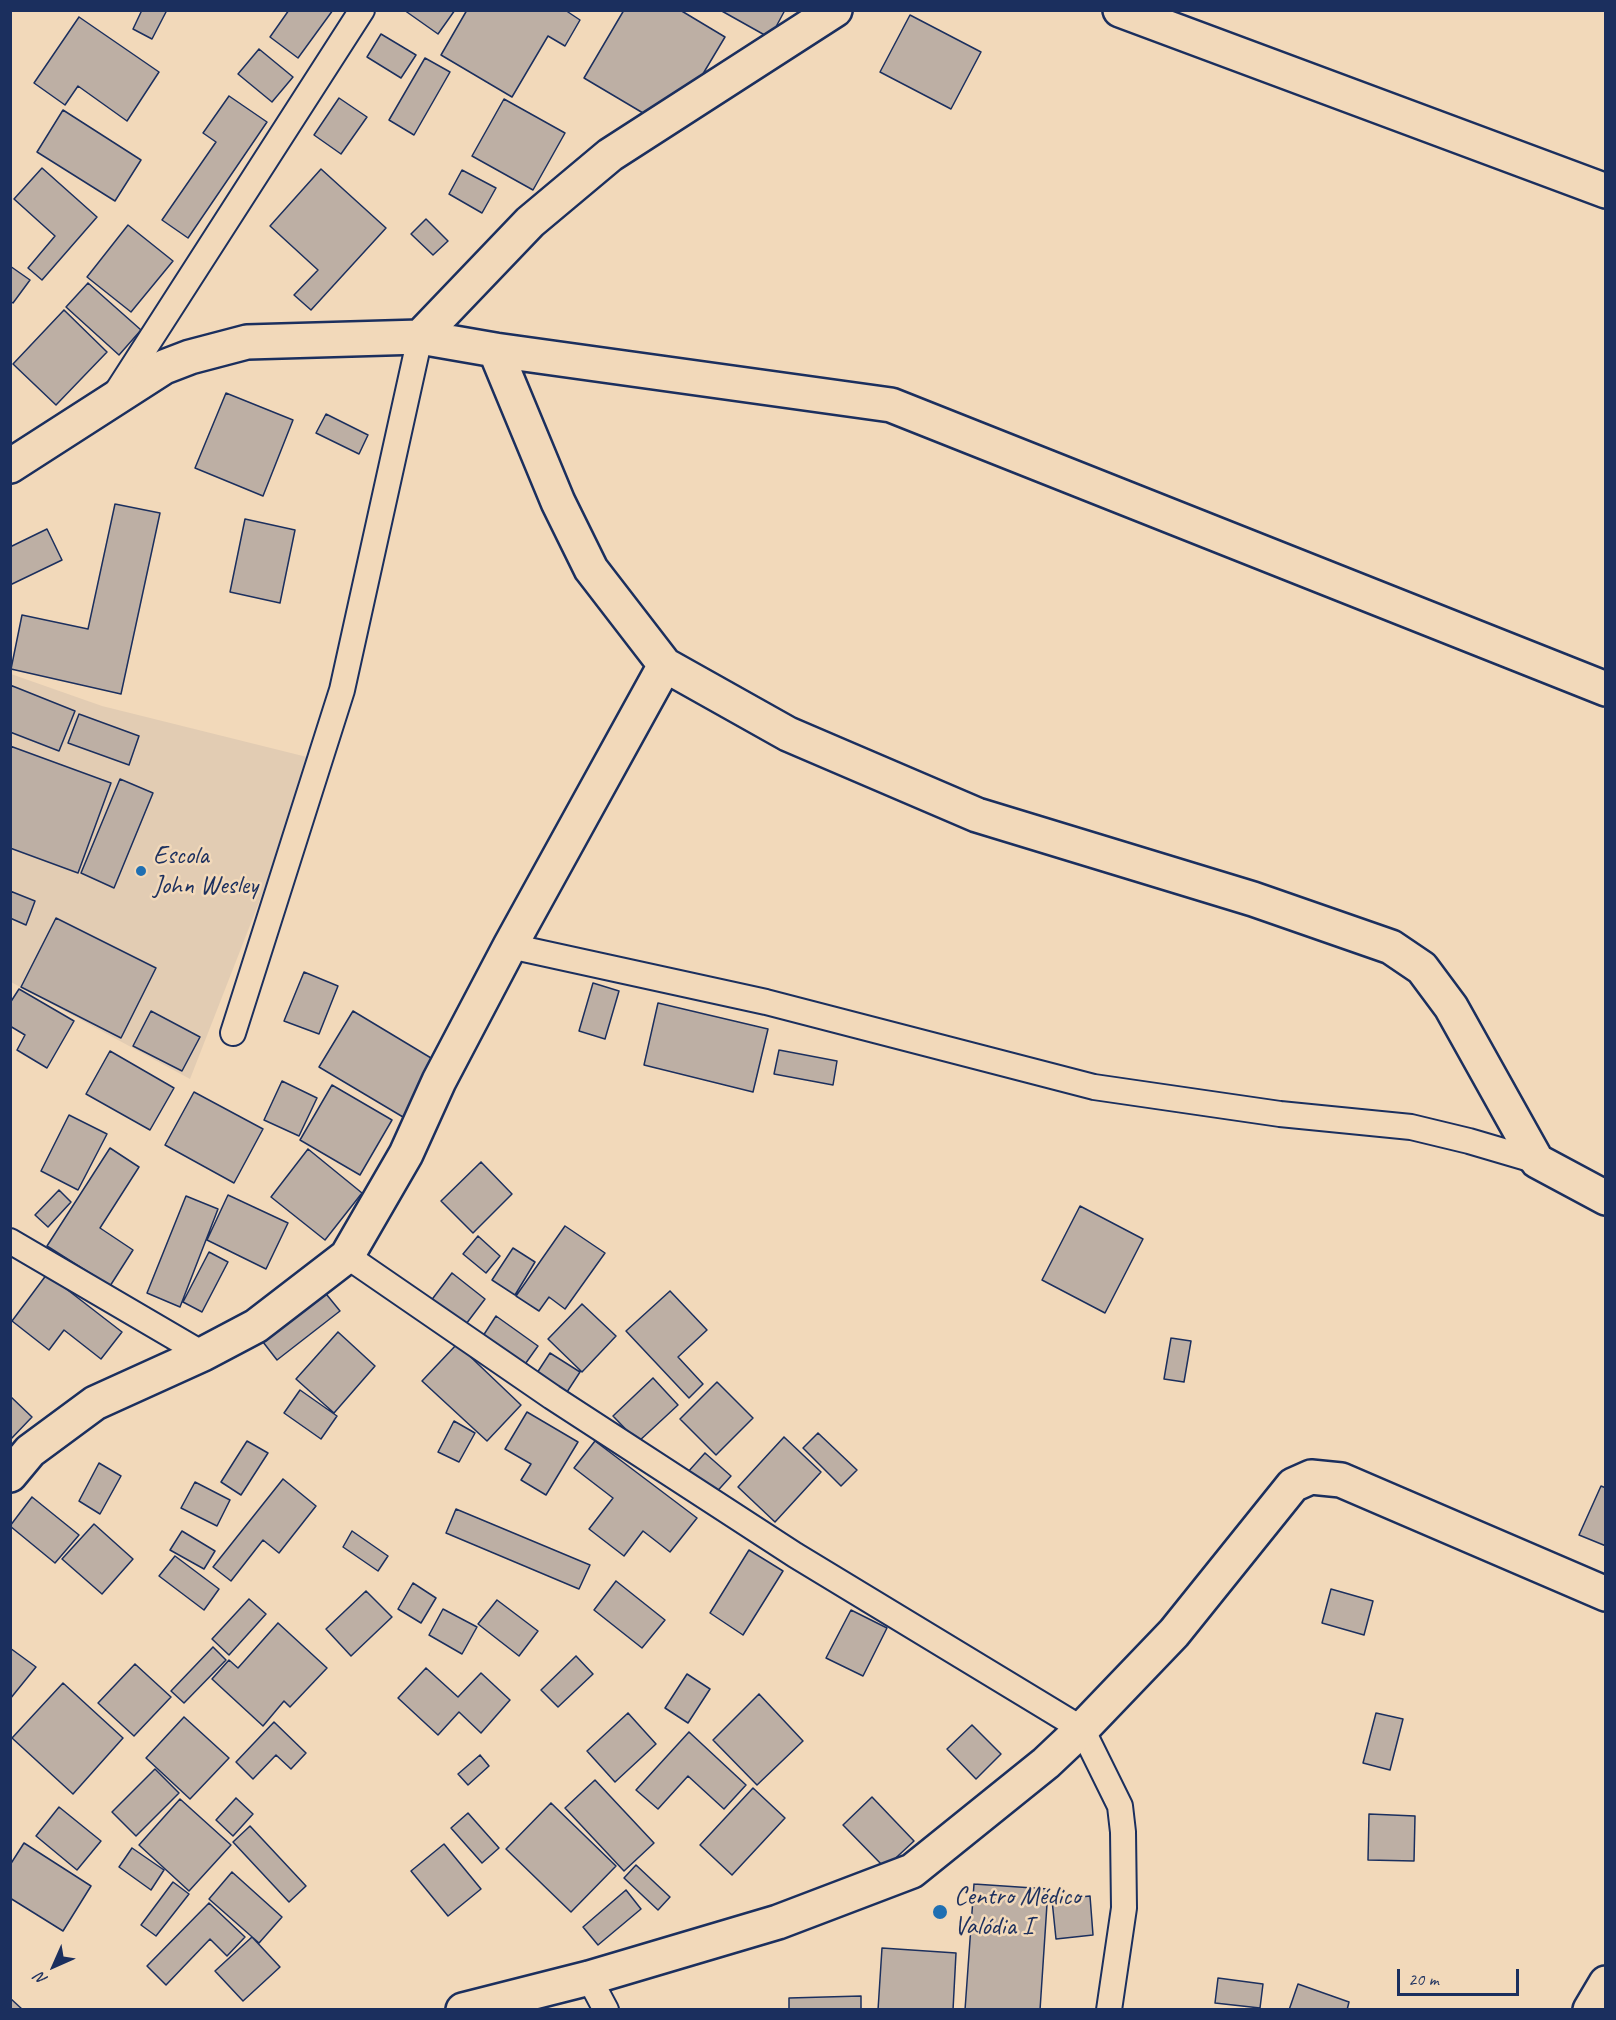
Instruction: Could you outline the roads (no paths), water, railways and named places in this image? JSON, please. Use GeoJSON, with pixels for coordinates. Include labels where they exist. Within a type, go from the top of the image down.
{"type":"FeatureCollection","features":[{"type":"Feature","properties":{"kind":"street"},"geometry":{"type":"LineString","coordinates":[[420,337],[530,222],[610,154],[835,10]]}},
{"type":"Feature","properties":{"kind":"street"},"geometry":{"type":"LineString","coordinates":[[1120,10],[1605,191]]}},
{"type":"Feature","properties":{"kind":"street"},"geometry":{"type":"LineString","coordinates":[[10,466],[165,368],[190,357],[247,342],[420,337],[495,350],[891,405],[1605,689]]}},
{"type":"Feature","properties":{"kind":"street"},"geometry":{"type":"LineString","coordinates":[[495,350],[558,502],[591,569],[665,665],[788,734],[977,815],[1253,899],[1391,947],[1422,968],[1451,1007],[1537,1161],[1605,1198]]}},
{"type":"Feature","properties":{"kind":"street"},"geometry":{"type":"LineString","coordinates":[[10,1475],[30,1451],[95,1403],[203,1354],[256,1326],[347,1256],[406,1154],[439,1081],[510,946],[665,665]]}},
{"type":"Feature","properties":{"kind":"street"},"geometry":{"type":"LineString","coordinates":[[463,2010],[589,1978],[778,1922],[912,1871],[1047,1763],[1082,1729],[1173,1633],[1293,1485],[1311,1477],[1341,1480],[1605,1594]]}},
{"type":"Feature","properties":{"kind":"street"},"geometry":{"type":"LineString","coordinates":[[1590,2010],[1605,1983]]}},
{"type":"Feature","properties":{"kind":"lane"},"geometry":{"type":"LineString","coordinates":[[107,405],[362,10]]}},
{"type":"Feature","properties":{"kind":"lane"},"geometry":{"type":"LineString","coordinates":[[233,1033],[342,690],[420,337]]}},
{"type":"Feature","properties":{"kind":"lane"},"geometry":{"type":"LineString","coordinates":[[510,946],[766,1002],[1094,1087],[1280,1114],[1411,1127],[1537,1161]]}},
{"type":"Feature","properties":{"kind":"lane"},"geometry":{"type":"LineString","coordinates":[[10,1242],[203,1354]]}},
{"type":"Feature","properties":{"kind":"lane"},"geometry":{"type":"LineString","coordinates":[[347,1256],[552,1397],[795,1555],[1082,1729],[1120,1806],[1123,1832],[1124,1908],[1109,2010]]}},
{"type":"Feature","properties":{"kind":"lane"},"geometry":{"type":"LineString","coordinates":[[589,1978],[606,2010]]}},
{"type":"Feature","properties":{"kind":"place","name":"Escola John Wesley"},"geometry":{"type":"Point","coordinates":[141,871]}},
{"type":"Feature","properties":{"kind":"place","name":"Centro Médico Valódia I"},"geometry":{"type":"Point","coordinates":[940,1912]}}]}
